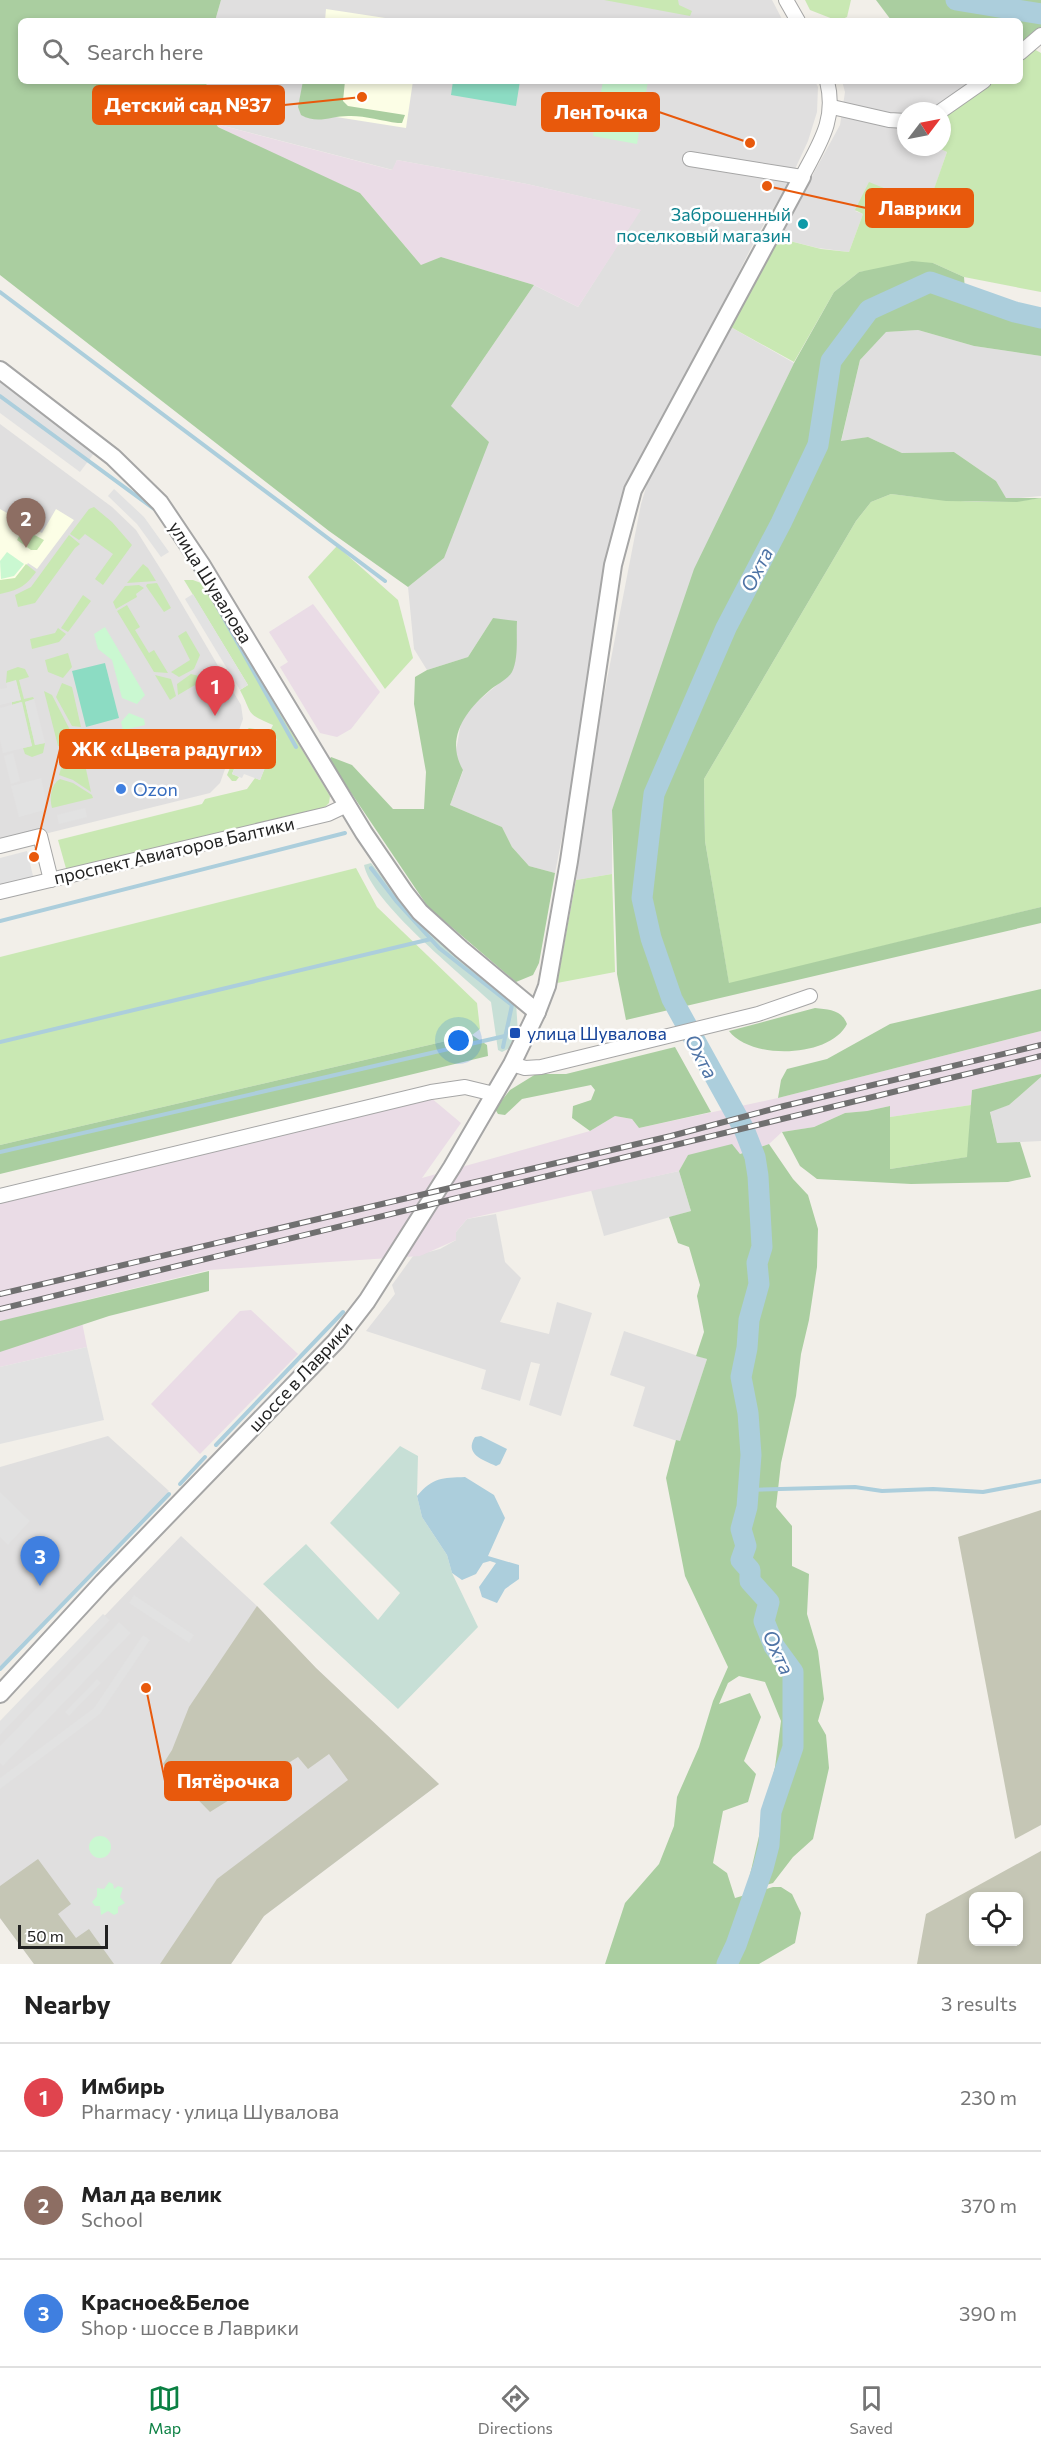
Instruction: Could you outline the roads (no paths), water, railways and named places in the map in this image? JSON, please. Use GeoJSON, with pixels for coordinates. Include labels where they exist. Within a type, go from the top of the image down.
{"type":"FeatureCollection","features":[{"type":"Feature","properties":{"kind":"street"},"geometry":{"type":"LineString","coordinates":[[786,0],[796,18]]}},
{"type":"Feature","properties":{"kind":"street"},"geometry":{"type":"LineString","coordinates":[[1023,50],[1041,34]]}},
{"type":"Feature","properties":{"kind":"street"},"geometry":{"type":"LineString","coordinates":[[690,159],[802,177],[828,126],[831,107],[827,84]]}},
{"type":"Feature","properties":{"kind":"street"},"geometry":{"type":"LineString","coordinates":[[951,104],[980,84]]}},
{"type":"Feature","properties":{"kind":"street"},"geometry":{"type":"LineString","coordinates":[[831,107],[897,120]]}},
{"type":"Feature","properties":{"kind":"street","name":"шоссе в Лаврики"},"geometry":{"type":"LineString","coordinates":[[0,1694],[103,1582],[336,1341],[368,1301],[452,1167],[512,1064],[547,986],[569,861],[613,565],[633,490],[802,177]]}},
{"type":"Feature","properties":{"kind":"street","name":"улица Шувалова"},"geometry":{"type":"LineString","coordinates":[[0,370],[113,457],[160,503],[201,564],[369,840],[420,912],[537,1012]]}},
{"type":"Feature","properties":{"kind":"street","name":"проспект Авиаторов Балтики"},"geometry":{"type":"LineString","coordinates":[[0,892],[328,814],[347,805]]}},
{"type":"Feature","properties":{"kind":"street"},"geometry":{"type":"LineString","coordinates":[[0,846],[40,836],[51,880]]}},
{"type":"Feature","properties":{"kind":"street"},"geometry":{"type":"LineString","coordinates":[[512,1064],[525,1068],[541,1067],[758,1014],[810,996]]}},
{"type":"Feature","properties":{"kind":"street"},"geometry":{"type":"LineString","coordinates":[[0,1196],[431,1092],[465,1087],[494,1094]]}},
{"type":"Feature","properties":{"kind":"water"},"geometry":{"type":"Polygon","coordinates":[[[481,1436],[507,1449],[500,1464],[496,1466],[491,1464],[473,1452],[472,1443],[475,1437],[481,1436]]]}},
{"type":"Feature","properties":{"kind":"water"},"geometry":{"type":"Polygon","coordinates":[[[465,1477],[494,1495],[505,1518],[488,1556],[519,1565],[519,1579],[505,1589],[497,1603],[482,1597],[479,1587],[496,1563],[490,1561],[483,1563],[476,1574],[462,1580],[452,1573],[447,1555],[422,1517],[417,1496],[428,1485],[438,1480],[465,1477]]]}},
{"type":"Feature","properties":{"kind":"waterway","name":"Охта"},"geometry":{"type":"LineString","coordinates":[[956,0],[1041,14]]}},
{"type":"Feature","properties":{"kind":"waterway","name":"Охта"},"geometry":{"type":"LineString","coordinates":[[727,1964],[763,1868],[769,1845],[771,1812],[793,1747],[793,1672],[774,1646],[764,1621],[769,1602],[750,1581],[750,1570],[741,1560],[746,1546],[741,1529],[747,1507],[751,1455],[748,1413],[741,1377],[747,1348],[749,1320],[759,1284],[757,1263],[762,1247],[755,1157],[744,1129],[672,999],[651,938],[642,898],[654,794],[726,628],[781,523],[818,445],[831,361],[869,310],[930,282],[1015,312],[1041,318]]}},
{"type":"Feature","properties":{"kind":"waterway"},"geometry":{"type":"LineString","coordinates":[[0,292],[385,581]]}},
{"type":"Feature","properties":{"kind":"waterway"},"geometry":{"type":"LineString","coordinates":[[0,396],[157,511]]}},
{"type":"Feature","properties":{"kind":"waterway"},"geometry":{"type":"LineString","coordinates":[[212,597],[296,747]]}},
{"type":"Feature","properties":{"kind":"waterway"},"geometry":{"type":"LineString","coordinates":[[0,921],[345,833]]}},
{"type":"Feature","properties":{"kind":"waterway"},"geometry":{"type":"LineString","coordinates":[[371,868],[397,902],[439,948],[512,1005],[503,1047]]}},
{"type":"Feature","properties":{"kind":"waterway"},"geometry":{"type":"LineString","coordinates":[[0,1042],[431,939]]}},
{"type":"Feature","properties":{"kind":"waterway"},"geometry":{"type":"LineString","coordinates":[[0,1152],[505,1036]]}},
{"type":"Feature","properties":{"kind":"waterway"},"geometry":{"type":"LineString","coordinates":[[216,1445],[343,1312]]}},
{"type":"Feature","properties":{"kind":"waterway"},"geometry":{"type":"LineString","coordinates":[[180,1484],[205,1457]]}},
{"type":"Feature","properties":{"kind":"waterway"},"geometry":{"type":"LineString","coordinates":[[748,1490],[855,1487],[882,1491],[933,1489],[983,1492],[1041,1481]]}},
{"type":"Feature","properties":{"kind":"waterway"},"geometry":{"type":"LineString","coordinates":[[0,1669],[169,1494]]}},
{"type":"Feature","properties":{"kind":"railway"},"geometry":{"type":"LineString","coordinates":[[0,1294],[671,1136],[784,1106],[1041,1045]]}},
{"type":"Feature","properties":{"kind":"railway"},"geometry":{"type":"LineString","coordinates":[[0,1309],[1041,1056]]}},
{"type":"Feature","properties":{"kind":"place","name":"Детский сад №37"},"geometry":{"type":"Point","coordinates":[362,97]}},
{"type":"Feature","properties":{"kind":"place","name":"ЛенТочка"},"geometry":{"type":"Point","coordinates":[750,143]}},
{"type":"Feature","properties":{"kind":"place","name":"Лаврики"},"geometry":{"type":"Point","coordinates":[767,186]}},
{"type":"Feature","properties":{"kind":"place","name":"Заброшенный поселковый магазин"},"geometry":{"type":"Point","coordinates":[803,224]}},
{"type":"Feature","properties":{"kind":"place","name":"Мал да велик"},"geometry":{"type":"Point","coordinates":[26,548]}},
{"type":"Feature","properties":{"kind":"place","name":"Имбирь"},"geometry":{"type":"Point","coordinates":[215,716]}},
{"type":"Feature","properties":{"kind":"place","name":"Ozon"},"geometry":{"type":"Point","coordinates":[121,789]}},
{"type":"Feature","properties":{"kind":"place","name":"ЖК «Цвета радуги»"},"geometry":{"type":"Point","coordinates":[34,857]}},
{"type":"Feature","properties":{"kind":"place","name":"улица Шувалова"},"geometry":{"type":"Point","coordinates":[515,1033]}},
{"type":"Feature","properties":{"kind":"place","name":"Красное&Белое"},"geometry":{"type":"Point","coordinates":[40,1586]}},
{"type":"Feature","properties":{"kind":"place","name":"Пятёрочка"},"geometry":{"type":"Point","coordinates":[146,1688]}}]}
